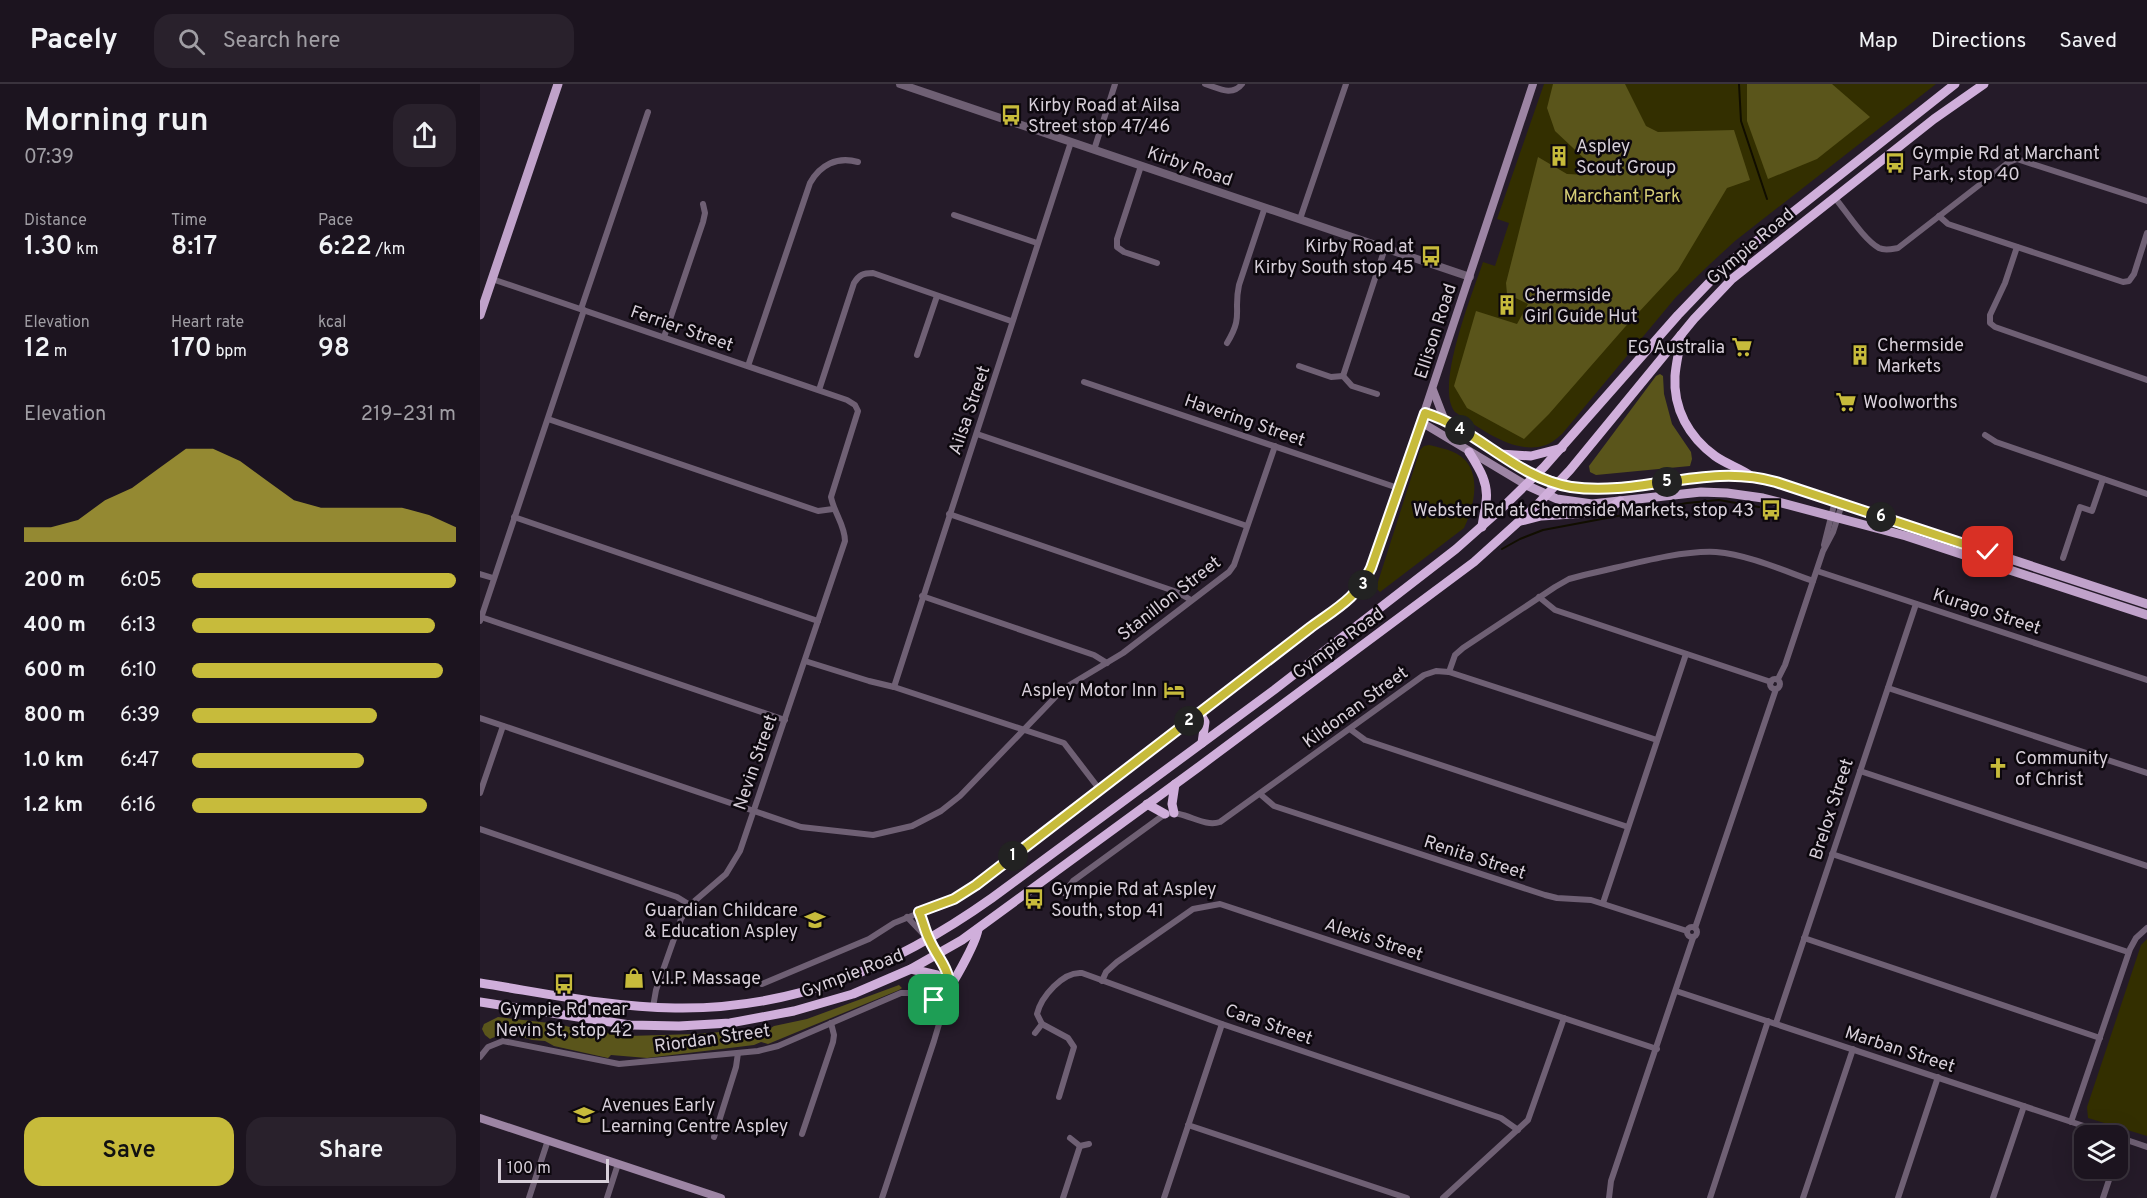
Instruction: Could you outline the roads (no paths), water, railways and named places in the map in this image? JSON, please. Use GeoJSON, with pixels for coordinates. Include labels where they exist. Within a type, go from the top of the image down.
{"type":"FeatureCollection","features":[{"type":"Feature","properties":{"kind":"highway","name":"Gympie Road"},"geometry":{"type":"LineString","coordinates":[[480,983],[653,1007],[698,1008],[744,1004],[788,996],[861,973],[929,939],[992,897],[1413,585],[1482,527],[1536,475],[1678,315],[1725,266],[1955,84]]}},
{"type":"Feature","properties":{"kind":"highway","name":"Gympie Road"},"geometry":{"type":"LineString","coordinates":[[480,1002],[597,1021],[654,1026],[705,1025],[752,1020],[842,998],[911,969],[938,954],[978,929],[1474,562],[1557,484],[1592,445],[1681,335],[1732,279],[1934,119],[1984,84]]}},
{"type":"Feature","properties":{"kind":"highway"},"geometry":{"type":"LineString","coordinates":[[1681,335],[1675,380],[1677,402],[1685,423],[1697,441],[1717,457],[1751,476]]}},
{"type":"Feature","properties":{"kind":"highway"},"geometry":{"type":"LineString","coordinates":[[1500,454],[1531,456],[1562,448]]}},
{"type":"Feature","properties":{"kind":"highway"},"geometry":{"type":"LineString","coordinates":[[1469,452],[1482,474],[1486,487],[1487,501],[1482,527]]}},
{"type":"Feature","properties":{"kind":"highway"},"geometry":{"type":"LineString","coordinates":[[1519,521],[1540,516],[1605,512],[1620,501]]}},
{"type":"Feature","properties":{"kind":"highway"},"geometry":{"type":"LineString","coordinates":[[1200,713],[1205,722],[1202,743]]}},
{"type":"Feature","properties":{"kind":"highway"},"geometry":{"type":"LineString","coordinates":[[1147,804],[1170,814],[1175,784]]}},
{"type":"Feature","properties":{"kind":"highway"},"geometry":{"type":"LineString","coordinates":[[911,969],[937,975],[950,987],[977,937],[978,929]]}},
{"type":"Feature","properties":{"kind":"highway"},"geometry":{"type":"LineString","coordinates":[[597,1021],[600,1001]]}},
{"type":"Feature","properties":{"kind":"main road"},"geometry":{"type":"LineString","coordinates":[[480,315],[556,84]]}},
{"type":"Feature","properties":{"kind":"main road","name":"Ellison Road"},"geometry":{"type":"LineString","coordinates":[[1423,418],[1533,84]]}},
{"type":"Feature","properties":{"kind":"main road"},"geometry":{"type":"LineString","coordinates":[[1433,390],[1445,421]]}},
{"type":"Feature","properties":{"kind":"main road"},"geometry":{"type":"LineString","coordinates":[[1423,418],[1445,421],[1536,475],[1557,484],[1605,489],[1713,476],[1751,476],[2147,604]]}},
{"type":"Feature","properties":{"kind":"main road"},"geometry":{"type":"LineString","coordinates":[[1423,418],[1469,452],[1526,485],[1565,501],[1582,503],[1620,501],[1695,492],[1727,493],[1763,498],[1906,536],[2147,615]]}},
{"type":"Feature","properties":{"kind":"main road"},"geometry":{"type":"LineString","coordinates":[[480,1118],[704,1195],[721,1198]]}},
{"type":"Feature","properties":{"kind":"street","name":"Kirby Road"},"geometry":{"type":"LineString","coordinates":[[900,84],[1470,277]]}},
{"type":"Feature","properties":{"kind":"street"},"geometry":{"type":"LineString","coordinates":[[1094,150],[1116,84]]}},
{"type":"Feature","properties":{"kind":"street"},"geometry":{"type":"LineString","coordinates":[[1205,84],[1229,91],[1237,89],[1242,84]]}},
{"type":"Feature","properties":{"kind":"street"},"geometry":{"type":"LineString","coordinates":[[1300,219],[1346,84]]}},
{"type":"Feature","properties":{"kind":"street"},"geometry":{"type":"LineString","coordinates":[[1237,89],[1240,98]]}},
{"type":"Feature","properties":{"kind":"street"},"geometry":{"type":"LineString","coordinates":[[648,112],[481,619],[785,720]]}},
{"type":"Feature","properties":{"kind":"street","name":"Ailsa Street"},"geometry":{"type":"LineString","coordinates":[[894,687],[1071,142]]}},
{"type":"Feature","properties":{"kind":"street"},"geometry":{"type":"LineString","coordinates":[[748,366],[810,183],[822,167],[841,159],[858,162]]}},
{"type":"Feature","properties":{"kind":"street"},"geometry":{"type":"LineString","coordinates":[[1835,198],[1870,240],[1880,248],[1889,250],[1898,248],[2009,162],[2017,159],[2147,201]]}},
{"type":"Feature","properties":{"kind":"street"},"geometry":{"type":"LineString","coordinates":[[1141,166],[1117,239],[1117,247],[1157,263]]}},
{"type":"Feature","properties":{"kind":"street"},"geometry":{"type":"LineString","coordinates":[[663,337],[703,222],[705,213],[703,204]]}},
{"type":"Feature","properties":{"kind":"street"},"geometry":{"type":"LineString","coordinates":[[1227,343],[1238,322],[1239,285],[1265,207]]}},
{"type":"Feature","properties":{"kind":"street"},"geometry":{"type":"LineString","coordinates":[[954,215],[1037,243]]}},
{"type":"Feature","properties":{"kind":"street"},"geometry":{"type":"LineString","coordinates":[[1939,216],[1948,224],[2123,282],[2129,281],[2134,274],[2147,233]]}},
{"type":"Feature","properties":{"kind":"street"},"geometry":{"type":"LineString","coordinates":[[2017,247],[2005,284],[1990,315],[1990,323],[1995,327],[2147,380]]}},
{"type":"Feature","properties":{"kind":"street"},"geometry":{"type":"LineString","coordinates":[[1343,376],[1385,248]]}},
{"type":"Feature","properties":{"kind":"street"},"geometry":{"type":"LineString","coordinates":[[2139,256],[2147,258]]}},
{"type":"Feature","properties":{"kind":"street"},"geometry":{"type":"LineString","coordinates":[[819,390],[858,277],[864,273],[873,273],[1011,321]]}},
{"type":"Feature","properties":{"kind":"street","name":"Ferrier Street"},"geometry":{"type":"LineString","coordinates":[[492,279],[819,390],[855,405],[858,411],[831,497],[833,509]]}},
{"type":"Feature","properties":{"kind":"street"},"geometry":{"type":"LineString","coordinates":[[917,355],[937,296]]}},
{"type":"Feature","properties":{"kind":"street"},"geometry":{"type":"LineString","coordinates":[[1299,366],[1330,377],[1343,376]]}},
{"type":"Feature","properties":{"kind":"street"},"geometry":{"type":"LineString","coordinates":[[1343,376],[1352,386],[1377,394]]}},
{"type":"Feature","properties":{"kind":"street","name":"Havering Street"},"geometry":{"type":"LineString","coordinates":[[1084,382],[1398,488]]}},
{"type":"Feature","properties":{"kind":"street","name":"Ellison Road"},"geometry":{"type":"LineString","coordinates":[[1362,586],[1371,568],[1423,418]]}},
{"type":"Feature","properties":{"kind":"street"},"geometry":{"type":"LineString","coordinates":[[548,419],[818,511],[833,509]]}},
{"type":"Feature","properties":{"kind":"street"},"geometry":{"type":"LineString","coordinates":[[977,434],[1248,526]]}},
{"type":"Feature","properties":{"kind":"street"},"geometry":{"type":"LineString","coordinates":[[1985,435],[1996,442],[2147,494]]}},
{"type":"Feature","properties":{"kind":"street","name":"Stanillon Street"},"geometry":{"type":"LineString","coordinates":[[480,718],[801,827],[873,835],[912,826],[941,811],[960,796],[1063,688],[1123,653],[1229,572],[1234,565],[1275,446]]}},
{"type":"Feature","properties":{"kind":"street"},"geometry":{"type":"LineString","coordinates":[[2070,504],[2092,511],[2103,478]]}},
{"type":"Feature","properties":{"kind":"street"},"geometry":{"type":"LineString","coordinates":[[1609,1198],[1611,1181],[1693,938],[1697,933],[1695,928],[1776,689],[1780,684],[1778,679],[1785,665],[1838,503]]}},
{"type":"Feature","properties":{"kind":"street"},"geometry":{"type":"LineString","coordinates":[[2063,558],[2080,507]]}},
{"type":"Feature","properties":{"kind":"street","name":"Nevin Street"},"geometry":{"type":"LineString","coordinates":[[653,1007],[656,990],[675,933],[690,905],[726,874],[740,851],[845,541],[845,531],[833,509]]}},
{"type":"Feature","properties":{"kind":"street"},"geometry":{"type":"LineString","coordinates":[[949,514],[1177,592],[1191,600]]}},
{"type":"Feature","properties":{"kind":"street"},"geometry":{"type":"LineString","coordinates":[[514,517],[818,621]]}},
{"type":"Feature","properties":{"kind":"street"},"geometry":{"type":"LineString","coordinates":[[1657,740],[1449,672],[1455,655],[1539,597],[1576,577],[1696,552],[1736,555],[1813,581]]}},
{"type":"Feature","properties":{"kind":"street","name":"Kurago Street"},"geometry":{"type":"LineString","coordinates":[[1816,571],[2147,680]]}},
{"type":"Feature","properties":{"kind":"street"},"geometry":{"type":"LineString","coordinates":[[480,574],[493,578]]}},
{"type":"Feature","properties":{"kind":"street","name":"Gympie Road"},"geometry":{"type":"LineString","coordinates":[[762,984],[875,936],[907,917],[954,899],[976,885],[1344,605],[1362,586]]}},
{"type":"Feature","properties":{"kind":"street"},"geometry":{"type":"LineString","coordinates":[[922,596],[1094,655],[1107,663]]}},
{"type":"Feature","properties":{"kind":"street"},"geometry":{"type":"LineString","coordinates":[[1539,597],[1555,610],[1770,682],[1776,689]]}},
{"type":"Feature","properties":{"kind":"street","name":"Brelox Street"},"geometry":{"type":"LineString","coordinates":[[1776,1023],[1916,604]]}},
{"type":"Feature","properties":{"kind":"street"},"geometry":{"type":"LineString","coordinates":[[1603,903],[1686,654]]}},
{"type":"Feature","properties":{"kind":"street"},"geometry":{"type":"LineString","coordinates":[[805,661],[894,687],[1068,746],[1100,790]]}},
{"type":"Feature","properties":{"kind":"street","name":"Kildonan Street"},"geometry":{"type":"LineString","coordinates":[[1170,814],[1210,824],[1217,823],[1424,675],[1436,671],[1449,672]]}},
{"type":"Feature","properties":{"kind":"street"},"geometry":{"type":"LineString","coordinates":[[1770,682],[1778,679]]}},
{"type":"Feature","properties":{"kind":"street"},"geometry":{"type":"LineString","coordinates":[[1888,687],[2147,773]]}},
{"type":"Feature","properties":{"kind":"street"},"geometry":{"type":"LineString","coordinates":[[480,793],[503,726]]}},
{"type":"Feature","properties":{"kind":"street"},"geometry":{"type":"LineString","coordinates":[[1350,729],[1365,740],[1628,827]]}},
{"type":"Feature","properties":{"kind":"street"},"geometry":{"type":"LineString","coordinates":[[1860,771],[2147,866]]}},
{"type":"Feature","properties":{"kind":"street","name":"Renita Street"},"geometry":{"type":"LineString","coordinates":[[1260,794],[1274,806],[1534,892],[1557,898],[1603,903],[1687,931]]}},
{"type":"Feature","properties":{"kind":"street"},"geometry":{"type":"LineString","coordinates":[[1064,893],[1073,881],[1170,814]]}},
{"type":"Feature","properties":{"kind":"street"},"geometry":{"type":"LineString","coordinates":[[480,829],[677,897],[690,905]]}},
{"type":"Feature","properties":{"kind":"street"},"geometry":{"type":"LineString","coordinates":[[1832,854],[2128,952]]}},
{"type":"Feature","properties":{"kind":"street","name":"Alexis Street"},"geometry":{"type":"LineString","coordinates":[[1102,981],[1106,972],[1117,962],[1193,909],[1220,904],[1657,1049]]}},
{"type":"Feature","properties":{"kind":"street"},"geometry":{"type":"LineString","coordinates":[[882,1198],[950,987],[948,972],[929,939],[919,912]]}},
{"type":"Feature","properties":{"kind":"street","name":"Gympie Road"},"geometry":{"type":"LineString","coordinates":[[907,917],[929,939]]}},
{"type":"Feature","properties":{"kind":"street"},"geometry":{"type":"LineString","coordinates":[[1693,938],[1688,936],[1687,931],[1691,927],[1695,928]]}},
{"type":"Feature","properties":{"kind":"street"},"geometry":{"type":"LineString","coordinates":[[2071,1122],[2128,952],[2136,938],[2147,928]]}},
{"type":"Feature","properties":{"kind":"street"},"geometry":{"type":"LineString","coordinates":[[1804,938],[2100,1038]]}},
{"type":"Feature","properties":{"kind":"street","name":"Cara Street"},"geometry":{"type":"LineString","coordinates":[[1035,1033],[1042,1024],[1037,1014],[1041,1003],[1066,977],[1078,973],[1501,1118],[1518,1130]]}},
{"type":"Feature","properties":{"kind":"street","name":"Marban Street"},"geometry":{"type":"LineString","coordinates":[[1676,991],[2080,1125]]}},
{"type":"Feature","properties":{"kind":"street","name":"Riordan Street"},"geometry":{"type":"LineString","coordinates":[[480,1057],[488,1047],[503,1041],[619,1064],[738,1053],[777,1046],[901,993],[911,993],[945,1004]]}},
{"type":"Feature","properties":{"kind":"street"},"geometry":{"type":"LineString","coordinates":[[1443,1198],[1518,1130],[1531,1114],[1564,1018]]}},
{"type":"Feature","properties":{"kind":"street"},"geometry":{"type":"LineString","coordinates":[[1710,1198],[1768,1021]]}},
{"type":"Feature","properties":{"kind":"street"},"geometry":{"type":"LineString","coordinates":[[802,1134],[833,1042],[831,1023]]}},
{"type":"Feature","properties":{"kind":"street"},"geometry":{"type":"LineString","coordinates":[[1042,1024],[1068,1038],[1074,1047],[1059,1097]]}},
{"type":"Feature","properties":{"kind":"street"},"geometry":{"type":"LineString","coordinates":[[1164,1198],[1222,1024]]}},
{"type":"Feature","properties":{"kind":"street"},"geometry":{"type":"LineString","coordinates":[[1803,1198],[1853,1049]]}},
{"type":"Feature","properties":{"kind":"street"},"geometry":{"type":"LineString","coordinates":[[714,1137],[736,1067],[738,1053]]}},
{"type":"Feature","properties":{"kind":"street"},"geometry":{"type":"LineString","coordinates":[[1898,1198],[1938,1077]]}},
{"type":"Feature","properties":{"kind":"street"},"geometry":{"type":"LineString","coordinates":[[1993,1198],[2024,1106]]}},
{"type":"Feature","properties":{"kind":"street"},"geometry":{"type":"LineString","coordinates":[[1188,1125],[1407,1198]]}},
{"type":"Feature","properties":{"kind":"street"},"geometry":{"type":"LineString","coordinates":[[1070,1138],[1080,1146]]}},
{"type":"Feature","properties":{"kind":"street"},"geometry":{"type":"LineString","coordinates":[[529,1198],[548,1140]]}},
{"type":"Feature","properties":{"kind":"street","name":"Marban Street"},"geometry":{"type":"LineString","coordinates":[[2128,1140],[2147,1147]]}},
{"type":"Feature","properties":{"kind":"street"},"geometry":{"type":"LineString","coordinates":[[1080,1146],[1089,1144]]}},
{"type":"Feature","properties":{"kind":"street"},"geometry":{"type":"LineString","coordinates":[[1074,1198],[1064,1196],[1080,1146]]}},
{"type":"Feature","properties":{"kind":"street"},"geometry":{"type":"LineString","coordinates":[[607,1198],[618,1164]]}},
{"type":"Feature","properties":{"kind":"street"},"geometry":{"type":"LineString","coordinates":[[2103,1198],[2109,1179]]}},
{"type":"Feature","properties":{"kind":"waterway"},"geometry":{"type":"LineString","coordinates":[[1739,84],[1741,121],[1767,199]]}},
{"type":"Feature","properties":{"kind":"waterway"},"geometry":{"type":"LineString","coordinates":[[1502,549],[1543,530],[1687,503],[1719,500],[1759,507]]}},
{"type":"Feature","properties":{"kind":"place","name":"Kirby Road at Ailsa Street stop 47/46"},"geometry":{"type":"Point","coordinates":[1011,115]}},
{"type":"Feature","properties":{"kind":"place","name":"Aspley Scout Group"},"geometry":{"type":"Point","coordinates":[1559,156]}},
{"type":"Feature","properties":{"kind":"place","name":"Gympie Rd at Marchant Park, stop 40"},"geometry":{"type":"Point","coordinates":[1895,163]}},
{"type":"Feature","properties":{"kind":"place","name":"Kirby Road at Kirby South stop 45"},"geometry":{"type":"Point","coordinates":[1431,256]}},
{"type":"Feature","properties":{"kind":"place","name":"Chermside Girl Guide Hut"},"geometry":{"type":"Point","coordinates":[1507,305]}},
{"type":"Feature","properties":{"kind":"place","name":"EG Australia"},"geometry":{"type":"Point","coordinates":[1742,347]}},
{"type":"Feature","properties":{"kind":"place","name":"Chermside Markets"},"geometry":{"type":"Point","coordinates":[1860,355]}},
{"type":"Feature","properties":{"kind":"place","name":"Woolworths"},"geometry":{"type":"Point","coordinates":[1846,402]}},
{"type":"Feature","properties":{"kind":"place","name":"Webster Rd at Chermside Markets, stop 43"},"geometry":{"type":"Point","coordinates":[1771,510]}},
{"type":"Feature","properties":{"kind":"place","name":"Aspley Motor Inn"},"geometry":{"type":"Point","coordinates":[1174,690]}},
{"type":"Feature","properties":{"kind":"place","name":"Community of Christ"},"geometry":{"type":"Point","coordinates":[1998,768]}},
{"type":"Feature","properties":{"kind":"place","name":"Gympie Rd at Aspley South, stop 41"},"geometry":{"type":"Point","coordinates":[1034,899]}},
{"type":"Feature","properties":{"kind":"place","name":"Guardian Childcare & Education Aspley"},"geometry":{"type":"Point","coordinates":[815,920]}},
{"type":"Feature","properties":{"kind":"place","name":"V.I.P. Massage"},"geometry":{"type":"Point","coordinates":[634,978]}},
{"type":"Feature","properties":{"kind":"place","name":"Gympie Rd near Nevin St, stop 42"},"geometry":{"type":"Point","coordinates":[564,984]}},
{"type":"Feature","properties":{"kind":"place","name":"Avenues Early Learning Centre Aspley"},"geometry":{"type":"Point","coordinates":[584,1115]}},
{"type":"Feature","properties":{"kind":"park label","name":"Marchant Park"},"geometry":{"type":"Point","coordinates":[1622,196]}}]}
